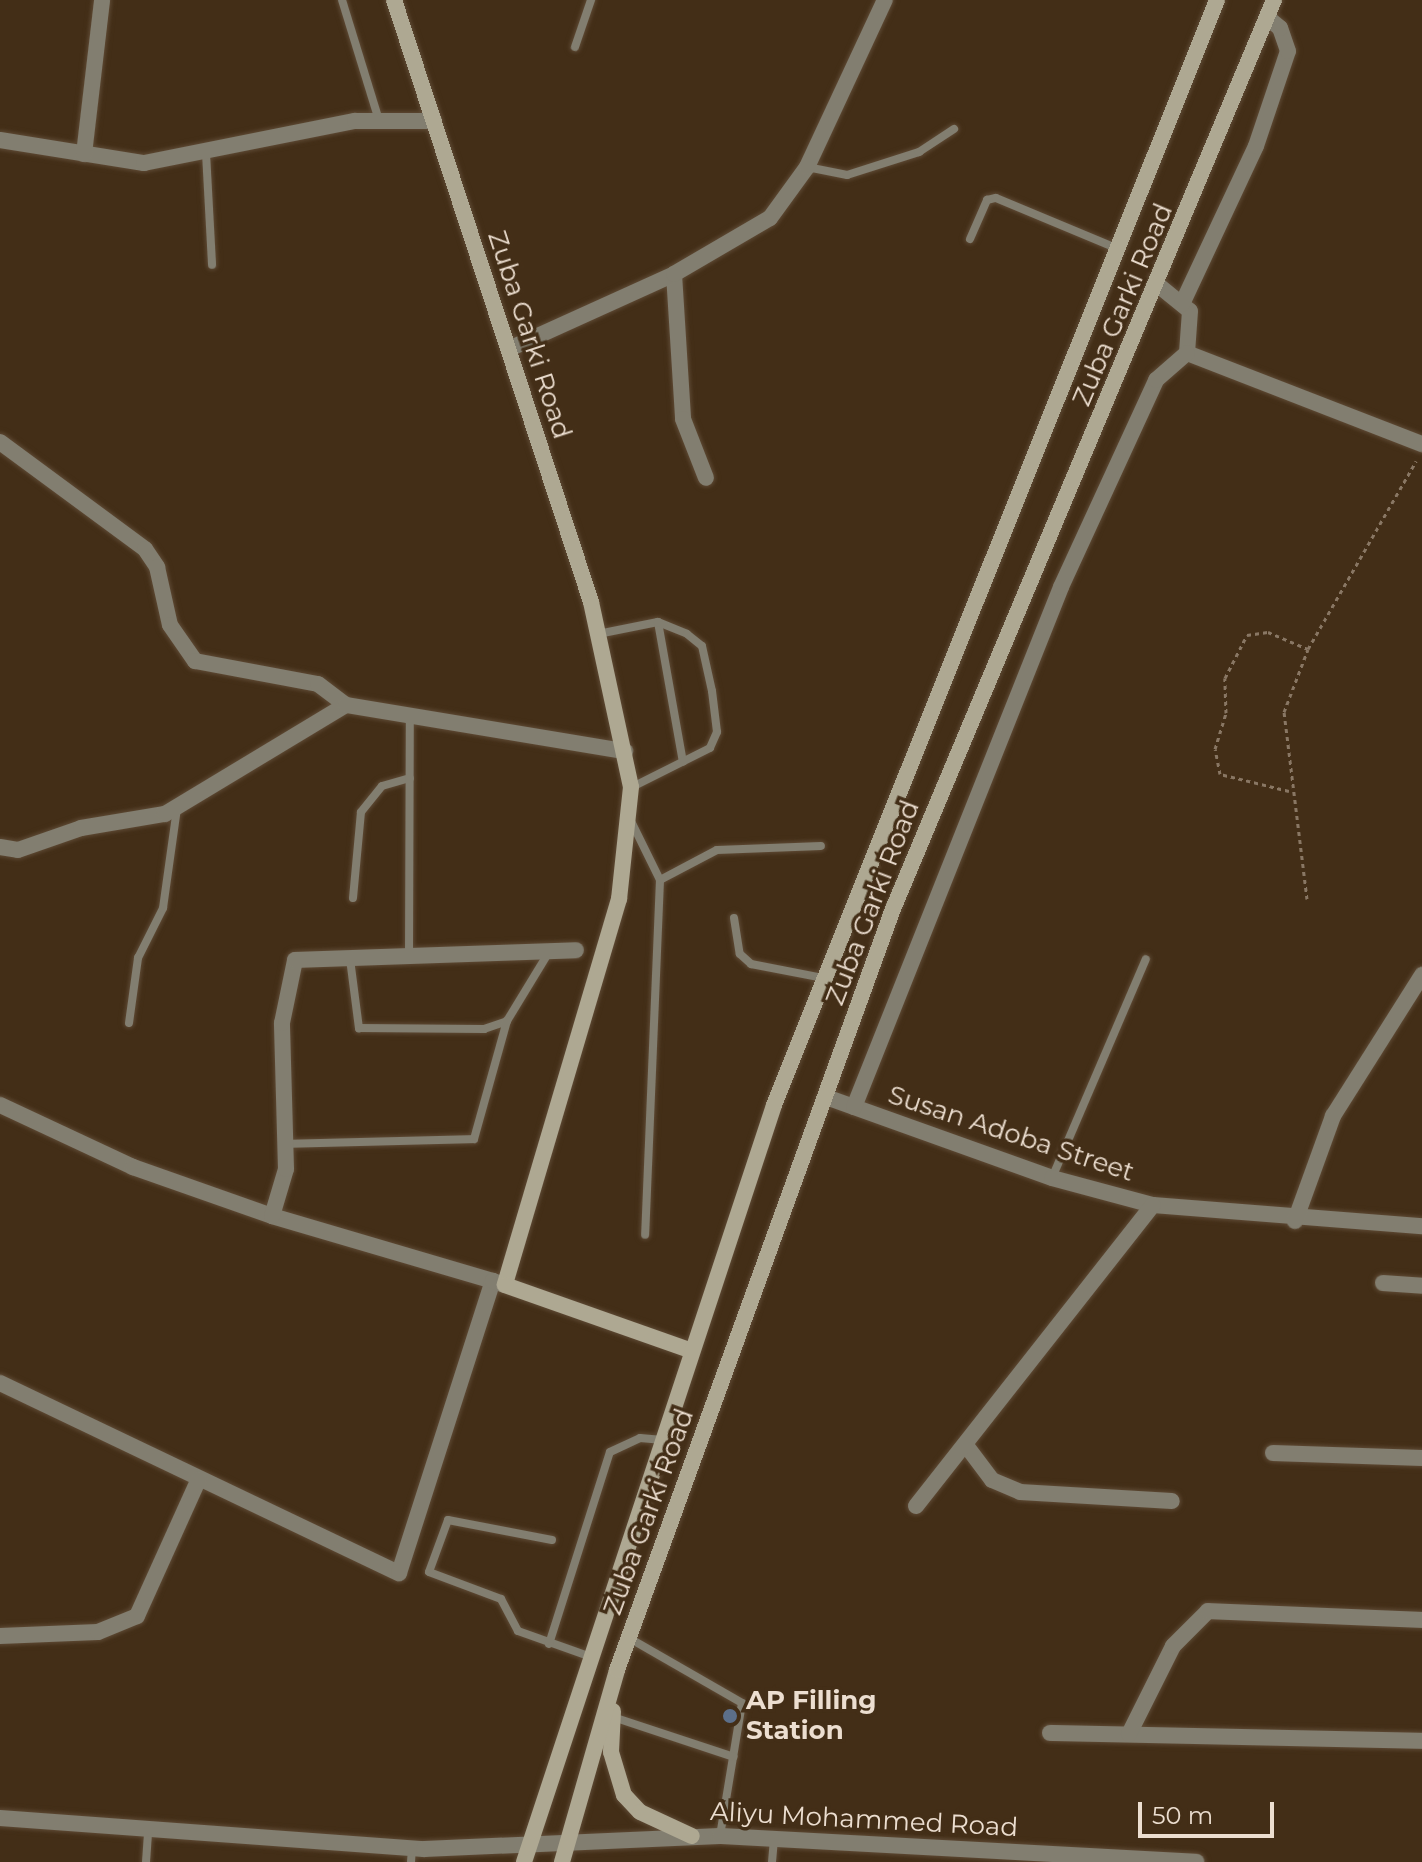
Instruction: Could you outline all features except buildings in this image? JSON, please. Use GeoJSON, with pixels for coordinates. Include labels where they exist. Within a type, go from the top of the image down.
{"type":"FeatureCollection","features":[{"type":"Feature","properties":{"kind":"main road","name":"Zuba Garki Road"},"geometry":{"type":"LineString","coordinates":[[394,0],[509,349],[598,634],[631,787],[619,899],[499,1283]]}},
{"type":"Feature","properties":{"kind":"main road","name":"Zuba Garki Road"},"geometry":{"type":"LineString","coordinates":[[524,1862],[692,1351],[823,978],[1217,0]]}},
{"type":"Feature","properties":{"kind":"main road","name":"Zuba Garki Road"},"geometry":{"type":"LineString","coordinates":[[562,1862],[617,1670],[893,909],[1158,285],[1274,0]]}},
{"type":"Feature","properties":{"kind":"main road"},"geometry":{"type":"LineString","coordinates":[[499,1283],[692,1351]]}},
{"type":"Feature","properties":{"kind":"main road"},"geometry":{"type":"LineString","coordinates":[[617,1670],[611,1752],[624,1795],[640,1812],[692,1836]]}},
{"type":"Feature","properties":{"kind":"street"},"geometry":{"type":"LineString","coordinates":[[84,154],[102,0]]}},
{"type":"Feature","properties":{"kind":"street"},"geometry":{"type":"LineString","coordinates":[[509,349],[674,274],[770,218],[807,167],[885,0]]}},
{"type":"Feature","properties":{"kind":"street"},"geometry":{"type":"LineString","coordinates":[[1182,304],[1256,146],[1288,51],[1280,28],[1267,17]]}},
{"type":"Feature","properties":{"kind":"street"},"geometry":{"type":"LineString","coordinates":[[0,140],[144,163],[379,120],[434,121]]}},
{"type":"Feature","properties":{"kind":"street"},"geometry":{"type":"LineString","coordinates":[[674,274],[683,419],[706,478]]}},
{"type":"Feature","properties":{"kind":"street"},"geometry":{"type":"LineString","coordinates":[[854,1107],[1061,587],[1156,380],[1187,353],[1193,333],[1182,304],[1158,285]]}},
{"type":"Feature","properties":{"kind":"street"},"geometry":{"type":"LineString","coordinates":[[1187,353],[1422,444]]}},
{"type":"Feature","properties":{"kind":"street"},"geometry":{"type":"LineString","coordinates":[[0,442],[145,549],[170,625],[195,661],[318,684],[346,705],[410,713],[625,751]]}},
{"type":"Feature","properties":{"kind":"street"},"geometry":{"type":"LineString","coordinates":[[0,847],[18,850],[81,828],[177,808],[346,705]]}},
{"type":"Feature","properties":{"kind":"street"},"geometry":{"type":"LineString","coordinates":[[272,1216],[283,1185],[288,973],[295,960],[349,955],[576,950]]}},
{"type":"Feature","properties":{"kind":"street"},"geometry":{"type":"LineString","coordinates":[[1295,1221],[1333,1116],[1422,975]]}},
{"type":"Feature","properties":{"kind":"street","name":"Susan Adoba Street"},"geometry":{"type":"LineString","coordinates":[[826,1097],[1052,1178],[1153,1205],[1295,1221],[1422,1226]]}},
{"type":"Feature","properties":{"kind":"street"},"geometry":{"type":"LineString","coordinates":[[0,1105],[133,1167],[272,1216],[499,1283],[399,1573],[0,1383]]}},
{"type":"Feature","properties":{"kind":"street"},"geometry":{"type":"LineString","coordinates":[[916,1506],[968,1448],[1153,1205]]}},
{"type":"Feature","properties":{"kind":"street"},"geometry":{"type":"LineString","coordinates":[[1383,1283],[1422,1286]]}},
{"type":"Feature","properties":{"kind":"street"},"geometry":{"type":"LineString","coordinates":[[968,1448],[992,1480],[1020,1492],[1172,1501]]}},
{"type":"Feature","properties":{"kind":"street"},"geometry":{"type":"LineString","coordinates":[[1273,1453],[1422,1458]]}},
{"type":"Feature","properties":{"kind":"street"},"geometry":{"type":"LineString","coordinates":[[0,1636],[98,1632],[137,1616],[199,1479]]}},
{"type":"Feature","properties":{"kind":"street"},"geometry":{"type":"LineString","coordinates":[[1129,1734],[1173,1646],[1208,1611],[1422,1620]]}},
{"type":"Feature","properties":{"kind":"street"},"geometry":{"type":"LineString","coordinates":[[1050,1733],[1422,1741]]}},
{"type":"Feature","properties":{"kind":"street","name":"Aliyu Mohammed Road"},"geometry":{"type":"LineString","coordinates":[[0,1818],[412,1855],[530,1842],[720,1836],[1196,1862]]}},
{"type":"Feature","properties":{"kind":"lane"},"geometry":{"type":"LineString","coordinates":[[342,0],[379,120]]}},
{"type":"Feature","properties":{"kind":"lane"},"geometry":{"type":"LineString","coordinates":[[575,47],[591,0]]}},
{"type":"Feature","properties":{"kind":"lane"},"geometry":{"type":"LineString","coordinates":[[807,167],[847,175],[919,152],[954,129]]}},
{"type":"Feature","properties":{"kind":"lane"},"geometry":{"type":"LineString","coordinates":[[206,153],[212,265]]}},
{"type":"Feature","properties":{"kind":"lane"},"geometry":{"type":"LineString","coordinates":[[970,239],[987,200],[996,198],[1116,248]]}},
{"type":"Feature","properties":{"kind":"lane"},"geometry":{"type":"LineString","coordinates":[[658,622],[683,762]]}},
{"type":"Feature","properties":{"kind":"lane"},"geometry":{"type":"LineString","coordinates":[[598,634],[658,622],[702,646],[712,691],[717,732],[710,748],[631,787]]}},
{"type":"Feature","properties":{"kind":"lane"},"geometry":{"type":"LineString","coordinates":[[409,954],[410,713]]}},
{"type":"Feature","properties":{"kind":"lane"},"geometry":{"type":"LineString","coordinates":[[353,898],[361,812],[382,786],[410,778]]}},
{"type":"Feature","properties":{"kind":"lane"},"geometry":{"type":"LineString","coordinates":[[129,1023],[138,958],[163,908],[177,808]]}},
{"type":"Feature","properties":{"kind":"lane"},"geometry":{"type":"LineString","coordinates":[[628,815],[660,880],[645,1235]]}},
{"type":"Feature","properties":{"kind":"lane"},"geometry":{"type":"LineString","coordinates":[[660,880],[717,850],[821,846]]}},
{"type":"Feature","properties":{"kind":"lane"},"geometry":{"type":"LineString","coordinates":[[734,918],[740,954],[751,964],[823,978]]}},
{"type":"Feature","properties":{"kind":"lane"},"geometry":{"type":"LineString","coordinates":[[284,1144],[474,1139],[507,1021],[550,952]]}},
{"type":"Feature","properties":{"kind":"lane"},"geometry":{"type":"LineString","coordinates":[[349,955],[359,1028],[484,1029],[507,1021]]}},
{"type":"Feature","properties":{"kind":"lane"},"geometry":{"type":"LineString","coordinates":[[1052,1178],[1146,959]]}},
{"type":"Feature","properties":{"kind":"lane"},"geometry":{"type":"LineString","coordinates":[[549,1644],[610,1452],[640,1438],[664,1440]]}},
{"type":"Feature","properties":{"kind":"lane"},"geometry":{"type":"LineString","coordinates":[[552,1540],[448,1520],[428,1565],[435,1577],[501,1599],[518,1631],[592,1657]]}},
{"type":"Feature","properties":{"kind":"lane"},"geometry":{"type":"LineString","coordinates":[[629,1638],[742,1703],[720,1836]]}},
{"type":"Feature","properties":{"kind":"lane"},"geometry":{"type":"LineString","coordinates":[[612,1716],[734,1757]]}},
{"type":"Feature","properties":{"kind":"lane"},"geometry":{"type":"LineString","coordinates":[[146,1862],[148,1831]]}},
{"type":"Feature","properties":{"kind":"lane"},"geometry":{"type":"LineString","coordinates":[[772,1862],[774,1837]]}},
{"type":"Feature","properties":{"kind":"path"},"geometry":{"type":"LineString","coordinates":[[1307,899],[1290,791],[1284,712],[1308,649],[1422,450]]}},
{"type":"Feature","properties":{"kind":"path"},"geometry":{"type":"LineString","coordinates":[[1290,791],[1220,774],[1215,749],[1226,713],[1225,678],[1247,635],[1268,632],[1308,649]]}},
{"type":"Feature","properties":{"kind":"place","name":"AP Filling Station"},"geometry":{"type":"Point","coordinates":[730,1716]}}]}
